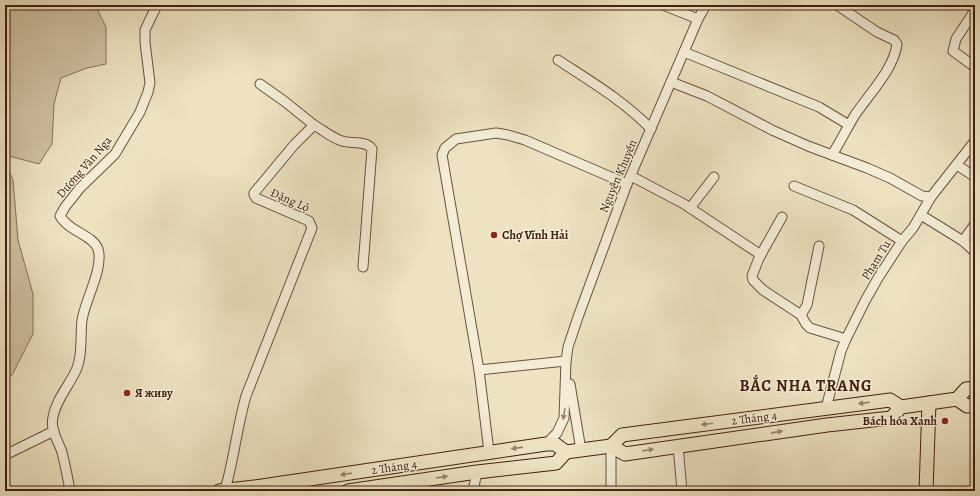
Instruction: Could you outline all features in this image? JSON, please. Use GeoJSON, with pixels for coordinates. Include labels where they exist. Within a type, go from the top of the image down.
{"type":"FeatureCollection","features":[{"type":"Feature","properties":{"kind":"main road","name":"2 Tháng 4"},"geometry":{"type":"LineString","coordinates":[[348,491],[477,472],[556,463],[566,452],[611,446],[625,454],[891,418],[901,407],[957,399],[966,389],[975,388]]}},
{"type":"Feature","properties":{"kind":"main road","name":"2 Tháng 4"},"geometry":{"type":"LineString","coordinates":[[957,399],[967,406],[975,405]]}},
{"type":"Feature","properties":{"kind":"main road","name":"2 Tháng 4"},"geometry":{"type":"LineString","coordinates":[[611,446],[622,435],[890,400],[901,407]]}},
{"type":"Feature","properties":{"kind":"main road"},"geometry":{"type":"LineString","coordinates":[[926,491],[929,403]]}},
{"type":"Feature","properties":{"kind":"main road","name":"2 Tháng 4"},"geometry":{"type":"LineString","coordinates":[[222,491],[262,489],[546,444],[555,444],[566,452]]}},
{"type":"Feature","properties":{"kind":"street","name":"Dương Vân Nga"},"geometry":{"type":"LineString","coordinates":[[70,491],[52,419],[56,407],[74,376],[79,362],[81,354],[83,314],[94,282],[99,259],[97,247],[93,241],[67,224],[60,216],[65,206],[80,188],[114,154],[140,112],[150,83],[145,50],[145,30],[156,5]]}},
{"type":"Feature","properties":{"kind":"street"},"geometry":{"type":"LineString","coordinates":[[663,5],[698,19]]}},
{"type":"Feature","properties":{"kind":"street","name":"Nguyễn Khuyến"},"geometry":{"type":"LineString","coordinates":[[546,444],[557,433],[564,418],[566,361],[568,348],[610,226],[698,19],[706,5]]}},
{"type":"Feature","properties":{"kind":"street"},"geometry":{"type":"LineString","coordinates":[[832,156],[849,125],[886,71],[896,50],[897,44],[894,40],[877,32],[837,5]]}},
{"type":"Feature","properties":{"kind":"street"},"geometry":{"type":"LineString","coordinates":[[975,10],[956,38],[953,51],[975,67]]}},
{"type":"Feature","properties":{"kind":"street"},"geometry":{"type":"LineString","coordinates":[[684,52],[819,107],[849,125]]}},
{"type":"Feature","properties":{"kind":"street"},"geometry":{"type":"LineString","coordinates":[[558,60],[621,102],[651,129]]}},
{"type":"Feature","properties":{"kind":"street"},"geometry":{"type":"LineString","coordinates":[[671,82],[707,96],[772,130],[832,156],[884,176],[922,196],[931,197]]}},
{"type":"Feature","properties":{"kind":"street"},"geometry":{"type":"LineString","coordinates":[[260,84],[314,125],[341,141],[364,144],[370,146],[372,149],[363,267]]}},
{"type":"Feature","properties":{"kind":"street","name":"Đặng Lộ"},"geometry":{"type":"LineString","coordinates":[[222,491],[231,471],[246,396],[312,228],[309,221],[256,198],[254,193],[294,145],[314,125]]}},
{"type":"Feature","properties":{"kind":"street"},"geometry":{"type":"LineString","coordinates":[[490,452],[479,370],[442,155],[445,148],[456,139],[496,133],[525,140],[629,180],[690,208],[761,255]]}},
{"type":"Feature","properties":{"kind":"street","name":"Phạm Tu"},"geometry":{"type":"LineString","coordinates":[[826,408],[838,362],[846,339],[878,278],[902,241],[913,228],[931,197],[975,141]]}},
{"type":"Feature","properties":{"kind":"street"},"geometry":{"type":"LineString","coordinates":[[957,165],[975,177]]}},
{"type":"Feature","properties":{"kind":"street"},"geometry":{"type":"LineString","coordinates":[[690,208],[714,177]]}},
{"type":"Feature","properties":{"kind":"street"},"geometry":{"type":"LineString","coordinates":[[794,186],[853,210],[902,241]]}},
{"type":"Feature","properties":{"kind":"street"},"geometry":{"type":"LineString","coordinates":[[921,215],[963,241],[975,252]]}},
{"type":"Feature","properties":{"kind":"street"},"geometry":{"type":"LineString","coordinates":[[782,217],[761,255],[752,276],[753,280],[763,290],[801,315],[810,328],[846,339]]}},
{"type":"Feature","properties":{"kind":"street"},"geometry":{"type":"LineString","coordinates":[[963,241],[975,224]]}},
{"type":"Feature","properties":{"kind":"street"},"geometry":{"type":"LineString","coordinates":[[801,315],[807,305],[819,246]]}},
{"type":"Feature","properties":{"kind":"street"},"geometry":{"type":"LineString","coordinates":[[479,370],[566,361]]}},
{"type":"Feature","properties":{"kind":"street","name":"Nguyễn Khuyến"},"geometry":{"type":"LineString","coordinates":[[566,361],[581,450]]}},
{"type":"Feature","properties":{"kind":"street"},"geometry":{"type":"LineString","coordinates":[[5,455],[54,431]]}},
{"type":"Feature","properties":{"kind":"street"},"geometry":{"type":"LineString","coordinates":[[611,446],[611,491]]}},
{"type":"Feature","properties":{"kind":"street"},"geometry":{"type":"LineString","coordinates":[[678,446],[682,491]]}},
{"type":"Feature","properties":{"kind":"street"},"geometry":{"type":"LineString","coordinates":[[473,491],[477,472]]}},
{"type":"Feature","properties":{"kind":"shaded area"},"geometry":{"type":"Polygon","coordinates":[[[5,5],[95,5],[106,27],[106,64],[87,68],[61,78],[54,104],[52,144],[39,164],[5,155],[5,5]]]}},
{"type":"Feature","properties":{"kind":"shaded area"},"geometry":{"type":"Polygon","coordinates":[[[5,163],[13,180],[18,240],[33,294],[33,334],[12,375],[5,380],[5,163]]]}},
{"type":"Feature","properties":{"kind":"place","name":"Chợ Vĩnh Hải"},"geometry":{"type":"Point","coordinates":[494,235]}},
{"type":"Feature","properties":{"kind":"place","name":"Я живу"},"geometry":{"type":"Point","coordinates":[127,393]}},
{"type":"Feature","properties":{"kind":"place","name":"Bách hóa Xanh"},"geometry":{"type":"Point","coordinates":[945,421]}},
{"type":"Feature","properties":{"kind":"district","name":"BẮC NHA TRANG"},"geometry":{"type":"Point","coordinates":[806,386]}}]}
